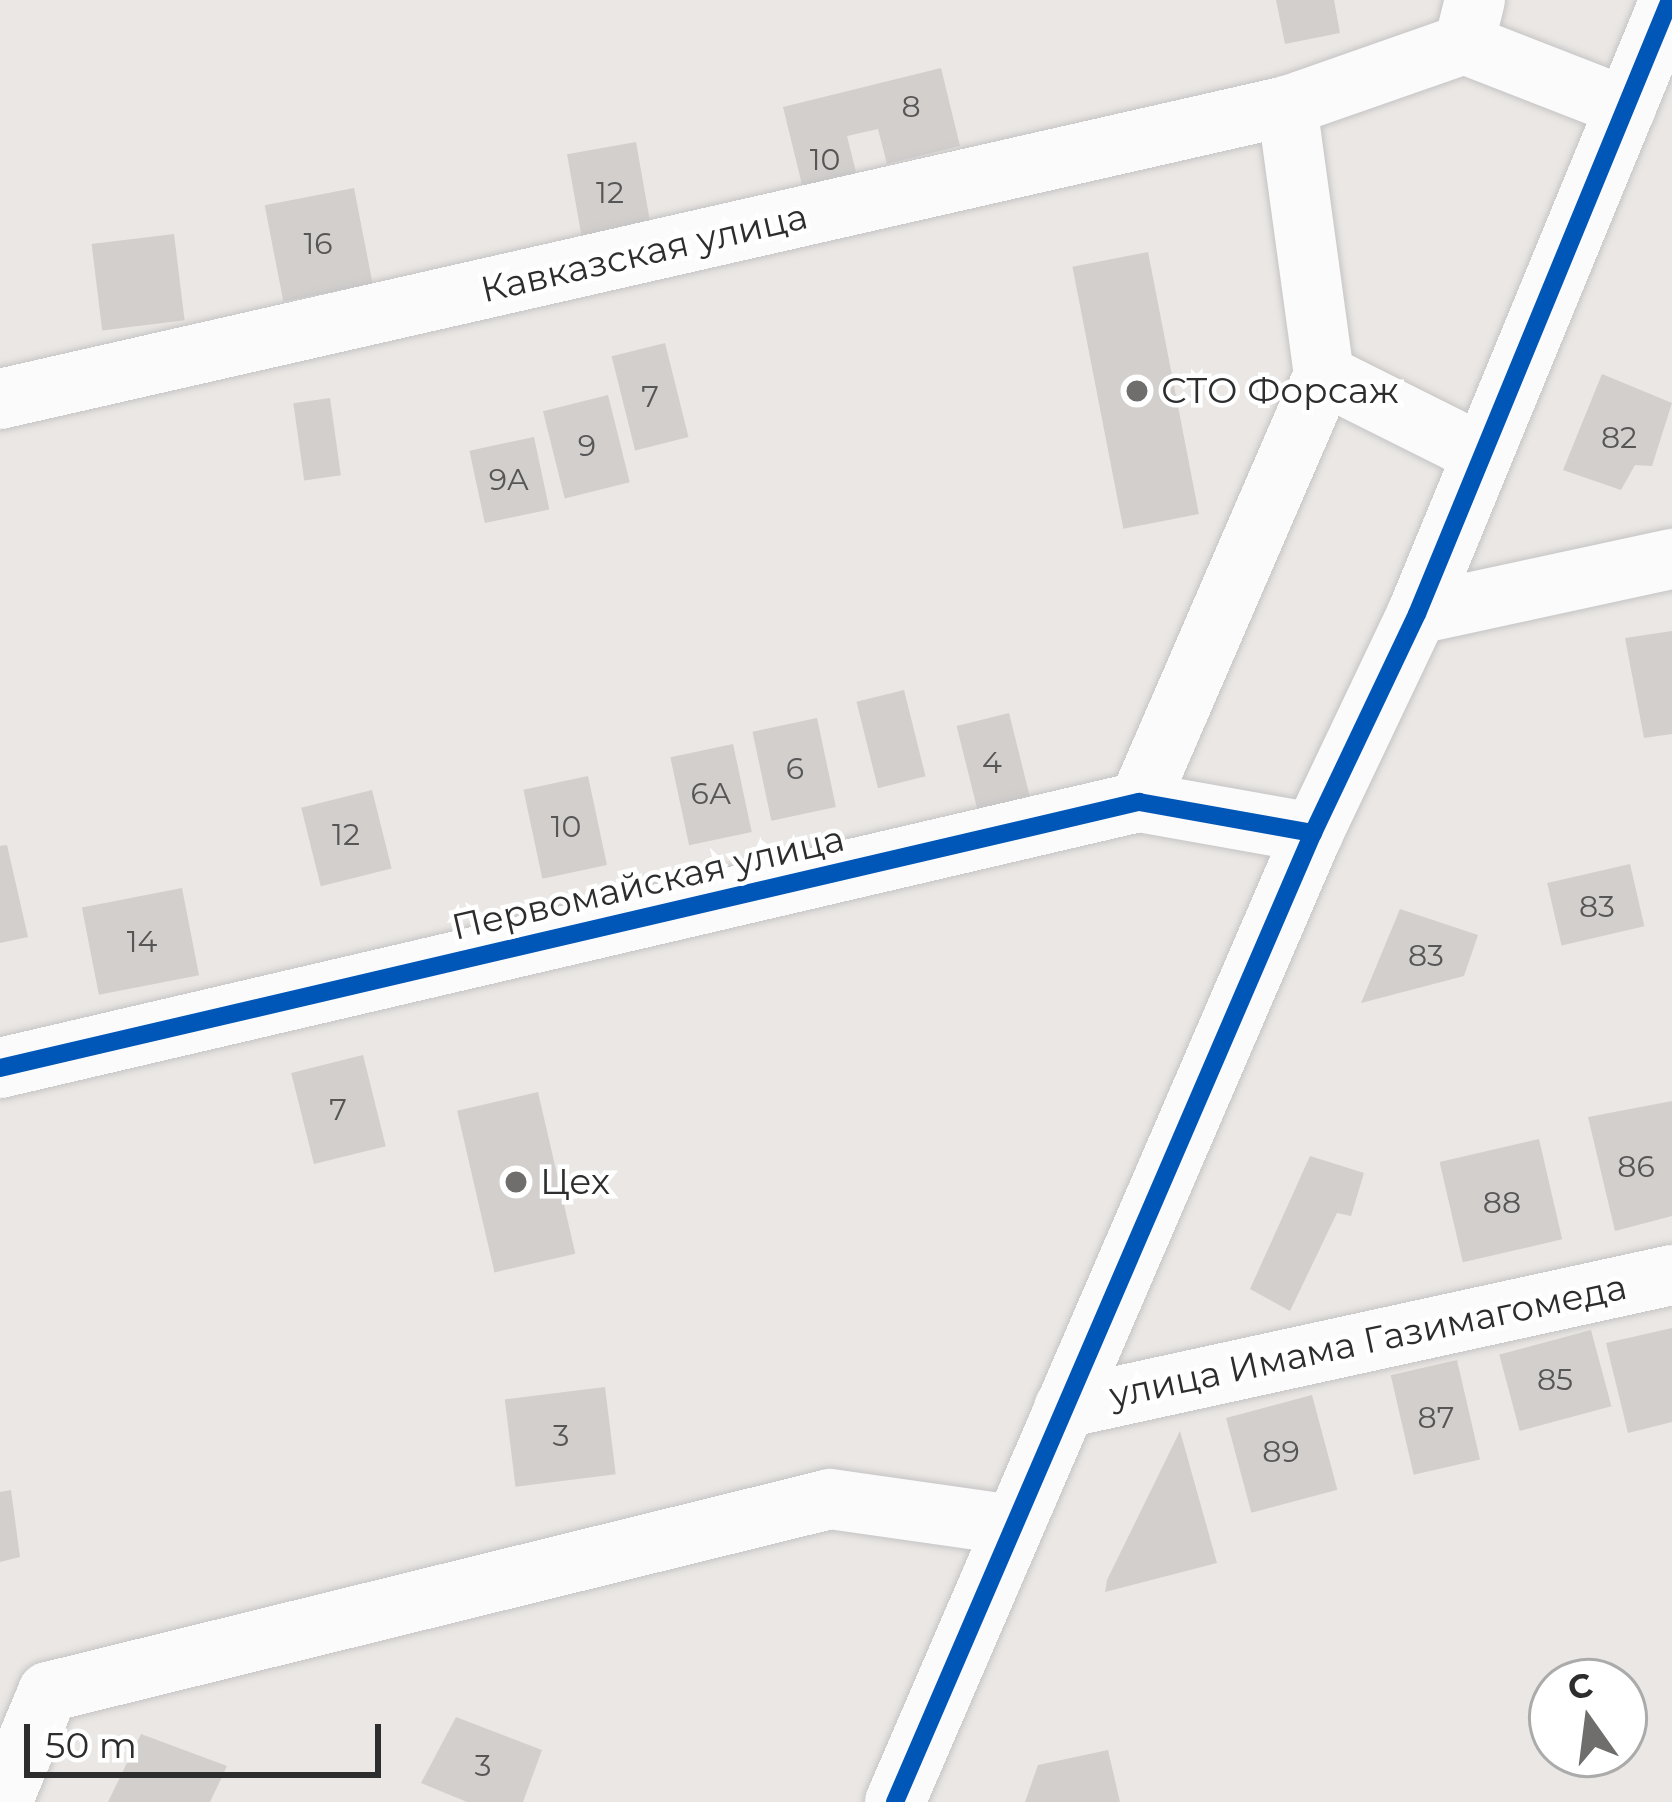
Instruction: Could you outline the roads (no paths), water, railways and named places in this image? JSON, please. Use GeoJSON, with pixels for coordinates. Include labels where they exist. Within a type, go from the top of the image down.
{"type":"FeatureCollection","features":[{"type":"Feature","properties":{"kind":"street"},"geometry":{"type":"LineString","coordinates":[[895,1802],[1313,833],[1417,614],[1670,0]]}},
{"type":"Feature","properties":{"kind":"street"},"geometry":{"type":"LineString","coordinates":[[1469,22],[1626,107]]}},
{"type":"Feature","properties":{"kind":"street","name":"Кавказская улица"},"geometry":{"type":"LineString","coordinates":[[0,399],[1287,106],[1469,22]]}},
{"type":"Feature","properties":{"kind":"street"},"geometry":{"type":"LineString","coordinates":[[1139,802],[1324,375],[1287,106]]}},
{"type":"Feature","properties":{"kind":"street"},"geometry":{"type":"LineString","coordinates":[[1324,375],[1482,454]]}},
{"type":"Feature","properties":{"kind":"street"},"geometry":{"type":"LineString","coordinates":[[1417,614],[1672,559]]}},
{"type":"Feature","properties":{"kind":"street","name":"Первомайская улица"},"geometry":{"type":"LineString","coordinates":[[0,1068],[1139,802],[1313,833]]}},
{"type":"Feature","properties":{"kind":"street","name":"улица Имама Газимагомеда"},"geometry":{"type":"LineString","coordinates":[[1064,1408],[1672,1275]]}},
{"type":"Feature","properties":{"kind":"street"},"geometry":{"type":"LineString","coordinates":[[2,1802],[48,1692],[830,1498],[1013,1525]]}},
{"type":"Feature","properties":{"kind":"place","name":"СТО Форсаж"},"geometry":{"type":"Point","coordinates":[1137,391]}},
{"type":"Feature","properties":{"kind":"place","name":"Цех"},"geometry":{"type":"Point","coordinates":[516,1182]}}]}
